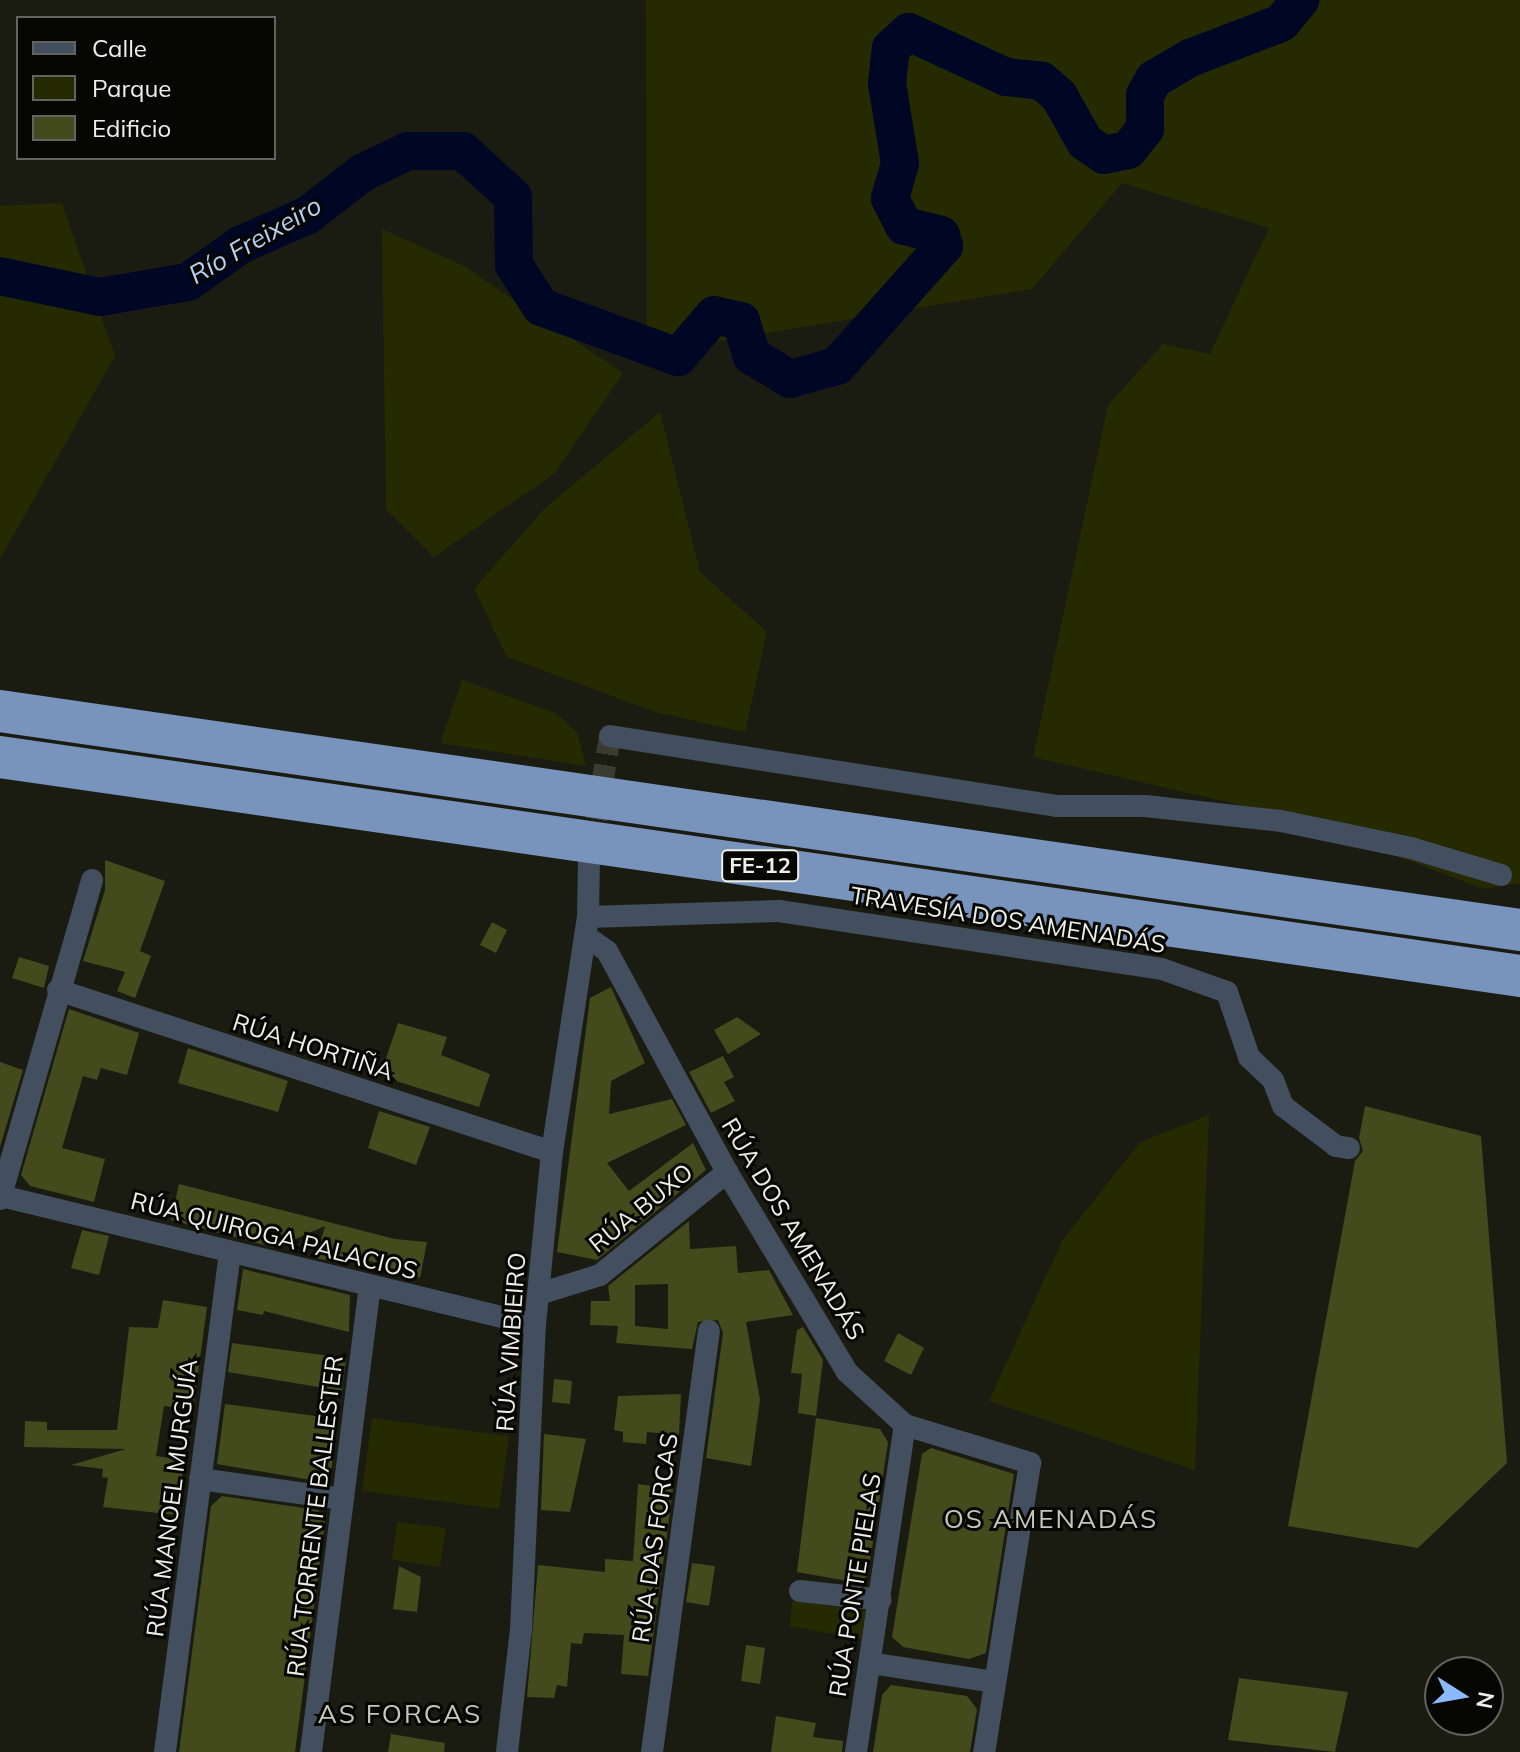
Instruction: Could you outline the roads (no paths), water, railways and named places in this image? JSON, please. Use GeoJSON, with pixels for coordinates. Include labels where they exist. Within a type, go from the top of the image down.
{"type":"FeatureCollection","features":[{"type":"Feature","properties":{"kind":"highway","name":"FE-12"},"geometry":{"type":"LineString","coordinates":[[0,711],[1520,930]]}},
{"type":"Feature","properties":{"kind":"highway","name":"FE-12"},"geometry":{"type":"LineString","coordinates":[[0,757],[1520,976]]}},
{"type":"Feature","properties":{"kind":"highway"},"geometry":{"type":"LineString","coordinates":[[1285,895],[1520,916]]}},
{"type":"Feature","properties":{"kind":"street"},"geometry":{"type":"LineString","coordinates":[[610,736],[1057,806],[1145,806],[1281,821],[1411,848],[1501,875]]}},
{"type":"Feature","properties":{"kind":"street","name":"RÚA VIMBIEIRO"},"geometry":{"type":"LineString","coordinates":[[507,1752],[521,1630],[535,1325],[552,1152],[587,927],[589,861]]}},
{"type":"Feature","properties":{"kind":"street"},"geometry":{"type":"LineString","coordinates":[[0,1198],[92,880]]}},
{"type":"Feature","properties":{"kind":"street","name":"TRAVESÍA DOS AMENADÁS"},"geometry":{"type":"LineString","coordinates":[[587,927],[779,911],[1162,969],[1227,992],[1249,1057],[1273,1080],[1283,1106],[1336,1146],[1349,1148]]}},
{"type":"Feature","properties":{"kind":"street","name":"RÚA DOS AMENADÁS"},"geometry":{"type":"LineString","coordinates":[[587,927],[607,951],[727,1172],[847,1372],[905,1425],[1030,1463],[994,1682]]}},
{"type":"Feature","properties":{"kind":"street","name":"RÚA HORTIÑA"},"geometry":{"type":"LineString","coordinates":[[58,990],[552,1152]]}},
{"type":"Feature","properties":{"kind":"street","name":"RÚA BUXO"},"geometry":{"type":"LineString","coordinates":[[539,1294],[600,1275],[727,1172]]}},
{"type":"Feature","properties":{"kind":"street","name":"RÚA QUIROGA PALACIOS"},"geometry":{"type":"LineString","coordinates":[[0,1198],[535,1325]]}},
{"type":"Feature","properties":{"kind":"street","name":"RÚA MANOEL MURGUÍA"},"geometry":{"type":"LineString","coordinates":[[165,1752],[230,1252]]}},
{"type":"Feature","properties":{"kind":"street","name":"RÚA TORRENTE BALLESTER"},"geometry":{"type":"LineString","coordinates":[[311,1752],[370,1286]]}},
{"type":"Feature","properties":{"kind":"street","name":"RÚA DAS FORCAS"},"geometry":{"type":"LineString","coordinates":[[652,1752],[709,1331]]}},
{"type":"Feature","properties":{"kind":"street","name":"RÚA PONTE PIELAS"},"geometry":{"type":"LineString","coordinates":[[856,1752],[905,1425]]}},
{"type":"Feature","properties":{"kind":"street"},"geometry":{"type":"LineString","coordinates":[[200,1479],[343,1499]]}},
{"type":"Feature","properties":{"kind":"street"},"geometry":{"type":"LineString","coordinates":[[800,1591],[881,1600]]}},
{"type":"Feature","properties":{"kind":"street"},"geometry":{"type":"LineString","coordinates":[[870,1663],[994,1682],[984,1752]]}},
{"type":"Feature","properties":{"kind":"waterway","name":"Río Freixeiro"},"geometry":{"type":"LineString","coordinates":[[0,276],[100,297],[188,282],[240,245],[308,215],[362,173],[408,151],[463,151],[513,197],[514,265],[541,307],[678,357],[714,315],[741,321],[752,356],[790,379],[837,366],[944,246],[941,235],[904,226],[890,198],[900,163],[887,84],[891,48],[909,32],[1006,77],[1042,81],[1059,96],[1085,142],[1104,155],[1128,150],[1145,129],[1145,95],[1154,79],[1190,58],[1281,23],[1300,0]]}},
{"type":"Feature","properties":{"kind":"tunnel"},"geometry":{"type":"LineString","coordinates":[[591,852],[610,736]]}},
{"type":"Feature","properties":{"kind":"district","name":"OS AMENADÁS"},"geometry":{"type":"Point","coordinates":[1051,1519]}},
{"type":"Feature","properties":{"kind":"district","name":"AS FORCAS"},"geometry":{"type":"Point","coordinates":[400,1714]}}]}
